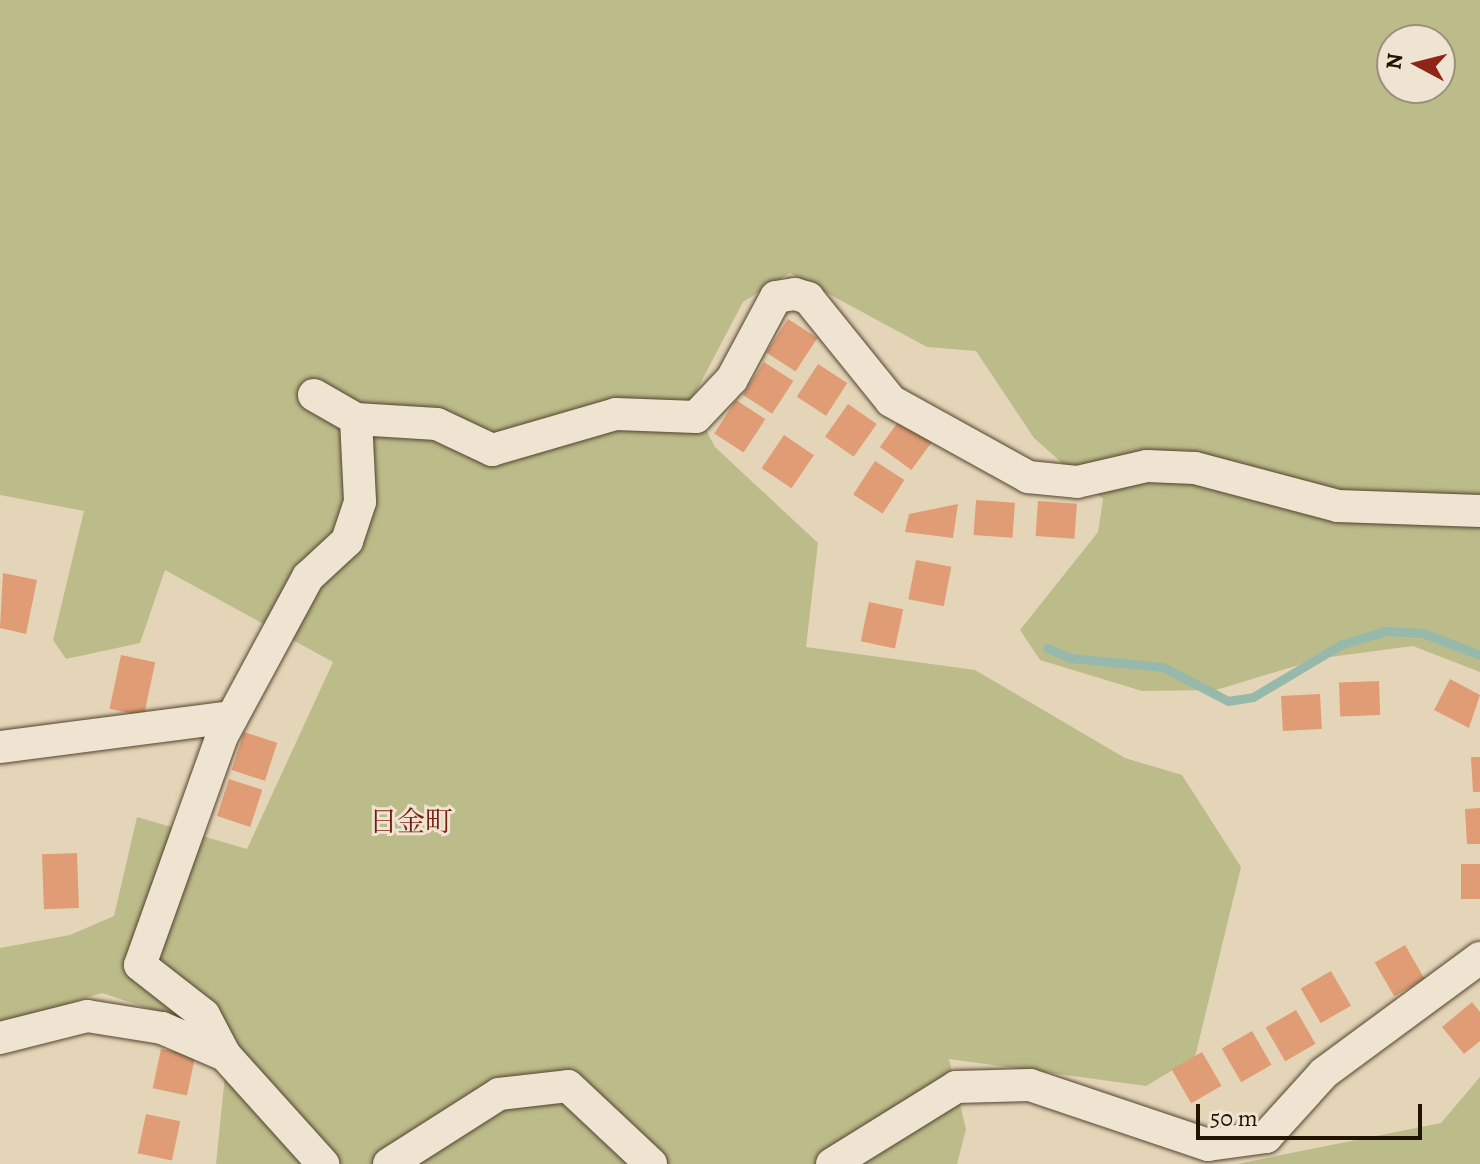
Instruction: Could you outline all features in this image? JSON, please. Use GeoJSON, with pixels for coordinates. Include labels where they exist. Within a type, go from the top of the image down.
{"type":"FeatureCollection","features":[{"type":"Feature","properties":{"kind":"street"},"geometry":{"type":"LineString","coordinates":[[314,395],[356,419],[437,424],[492,450],[616,414],[696,417],[732,379],[776,297],[795,294],[808,298],[891,401],[1028,477],[1077,482],[1147,466],[1195,468],[1338,506],[1480,511]]}},
{"type":"Feature","properties":{"kind":"street"},"geometry":{"type":"LineString","coordinates":[[323,1164],[225,1055],[204,1015],[140,965],[171,865],[232,717],[308,577],[347,541],[360,502],[356,419]]}},
{"type":"Feature","properties":{"kind":"street"},"geometry":{"type":"LineString","coordinates":[[0,747],[232,717]]}},
{"type":"Feature","properties":{"kind":"street"},"geometry":{"type":"LineString","coordinates":[[832,1164],[956,1087],[1030,1085],[1208,1145],[1266,1137],[1324,1073],[1480,958]]}},
{"type":"Feature","properties":{"kind":"street"},"geometry":{"type":"LineString","coordinates":[[0,1038],[87,1016],[162,1028],[225,1055]]}},
{"type":"Feature","properties":{"kind":"street"},"geometry":{"type":"LineString","coordinates":[[389,1164],[499,1094],[568,1086],[651,1164]]}},
{"type":"Feature","properties":{"kind":"shaded area"},"geometry":{"type":"Polygon","coordinates":[[[0,0],[1480,0],[1480,672],[1413,646],[1322,658],[1216,690],[1142,691],[1040,660],[1020,630],[1098,532],[1103,499],[1034,438],[976,351],[927,347],[790,273],[743,302],[691,401],[715,447],[818,543],[806,647],[975,670],[1125,758],[1182,775],[1241,867],[1195,1057],[1146,1086],[949,1059],[966,1129],[957,1164],[216,1164],[229,1035],[102,993],[0,1025],[0,948],[70,935],[114,916],[137,817],[247,849],[333,662],[165,570],[140,643],[66,659],[53,640],[84,511],[0,495],[0,0]]]}},
{"type":"Feature","properties":{"kind":"shaded area"},"geometry":{"type":"Polygon","coordinates":[[[1480,1077],[1480,1164],[1237,1164],[1441,1123],[1480,1077]]]}},
{"type":"Feature","properties":{"kind":"building"},"geometry":{"type":"Polygon","coordinates":[[[788,319],[817,338],[796,372],[766,353],[788,319]]]}},
{"type":"Feature","properties":{"kind":"building"},"geometry":{"type":"Polygon","coordinates":[[[764,362],[793,381],[772,414],[743,395],[764,362]]]}},
{"type":"Feature","properties":{"kind":"building"},"geometry":{"type":"Polygon","coordinates":[[[818,364],[847,383],[826,416],[797,397],[818,364]]]}},
{"type":"Feature","properties":{"kind":"building"},"geometry":{"type":"Polygon","coordinates":[[[736,400],[765,419],[744,453],[714,434],[736,400]]]}},
{"type":"Feature","properties":{"kind":"building"},"geometry":{"type":"Polygon","coordinates":[[[848,404],[877,424],[854,457],[825,437],[848,404]]]}},
{"type":"Feature","properties":{"kind":"building"},"geometry":{"type":"Polygon","coordinates":[[[901,418],[933,441],[911,470],[880,447],[901,418]]]}},
{"type":"Feature","properties":{"kind":"building"},"geometry":{"type":"Polygon","coordinates":[[[784,435],[814,455],[791,488],[762,468],[784,435]]]}},
{"type":"Feature","properties":{"kind":"building"},"geometry":{"type":"Polygon","coordinates":[[[875,461],[904,480],[883,514],[853,495],[875,461]]]}},
{"type":"Feature","properties":{"kind":"building"},"geometry":{"type":"Polygon","coordinates":[[[976,500],[1015,503],[1012,538],[974,535],[976,500]]]}},
{"type":"Feature","properties":{"kind":"building"},"geometry":{"type":"Polygon","coordinates":[[[1038,501],[1077,504],[1074,539],[1036,536],[1038,501]]]}},
{"type":"Feature","properties":{"kind":"building"},"geometry":{"type":"Polygon","coordinates":[[[958,504],[953,538],[905,532],[909,514],[958,504]]]}},
{"type":"Feature","properties":{"kind":"building"},"geometry":{"type":"Polygon","coordinates":[[[916,560],[951,567],[944,606],[908,599],[916,560]]]}},
{"type":"Feature","properties":{"kind":"building"},"geometry":{"type":"Polygon","coordinates":[[[3,573],[37,580],[26,634],[0,628],[3,573]]]}},
{"type":"Feature","properties":{"kind":"building"},"geometry":{"type":"Polygon","coordinates":[[[869,602],[903,609],[895,648],[861,641],[869,602]]]}},
{"type":"Feature","properties":{"kind":"building"},"geometry":{"type":"Polygon","coordinates":[[[121,655],[155,662],[144,716],[110,709],[121,655]]]}},
{"type":"Feature","properties":{"kind":"building"},"geometry":{"type":"Polygon","coordinates":[[[1450,679],[1480,695],[1469,728],[1434,710],[1450,679]]]}},
{"type":"Feature","properties":{"kind":"building"},"geometry":{"type":"Polygon","coordinates":[[[1379,681],[1380,715],[1340,716],[1339,682],[1379,681]]]}},
{"type":"Feature","properties":{"kind":"building"},"geometry":{"type":"Polygon","coordinates":[[[1320,694],[1322,729],[1283,731],[1281,696],[1320,694]]]}},
{"type":"Feature","properties":{"kind":"building"},"geometry":{"type":"Polygon","coordinates":[[[244,732],[277,743],[265,781],[232,770],[244,732]]]}},
{"type":"Feature","properties":{"kind":"building"},"geometry":{"type":"Polygon","coordinates":[[[1471,757],[1480,757],[1480,792],[1473,792],[1471,757]]]}},
{"type":"Feature","properties":{"kind":"building"},"geometry":{"type":"Polygon","coordinates":[[[229,779],[262,790],[250,827],[217,816],[229,779]]]}},
{"type":"Feature","properties":{"kind":"building"},"geometry":{"type":"Polygon","coordinates":[[[1480,808],[1480,844],[1467,844],[1465,809],[1480,808]]]}},
{"type":"Feature","properties":{"kind":"building"},"geometry":{"type":"Polygon","coordinates":[[[77,853],[79,908],[44,909],[42,854],[77,853]]]}},
{"type":"Feature","properties":{"kind":"building"},"geometry":{"type":"Polygon","coordinates":[[[1461,864],[1480,864],[1480,899],[1461,899],[1461,864]]]}},
{"type":"Feature","properties":{"kind":"building"},"geometry":{"type":"Polygon","coordinates":[[[1405,945],[1424,979],[1394,996],[1375,962],[1405,945]]]}},
{"type":"Feature","properties":{"kind":"building"},"geometry":{"type":"Polygon","coordinates":[[[1331,971],[1351,1006],[1321,1023],[1301,989],[1331,971]]]}},
{"type":"Feature","properties":{"kind":"building"},"geometry":{"type":"Polygon","coordinates":[[[1472,1002],[1480,1012],[1480,1041],[1464,1054],[1442,1027],[1472,1002]]]}},
{"type":"Feature","properties":{"kind":"building"},"geometry":{"type":"Polygon","coordinates":[[[1296,1010],[1316,1044],[1285,1061],[1266,1028],[1296,1010]]]}},
{"type":"Feature","properties":{"kind":"building"},"geometry":{"type":"Polygon","coordinates":[[[1252,1031],[1272,1065],[1241,1082],[1222,1048],[1252,1031]]]}},
{"type":"Feature","properties":{"kind":"building"},"geometry":{"type":"Polygon","coordinates":[[[161,1049],[195,1056],[187,1095],[153,1088],[161,1049]]]}},
{"type":"Feature","properties":{"kind":"building"},"geometry":{"type":"Polygon","coordinates":[[[1202,1052],[1222,1086],[1191,1103],[1172,1070],[1202,1052]]]}},
{"type":"Feature","properties":{"kind":"building"},"geometry":{"type":"Polygon","coordinates":[[[146,1114],[180,1121],[172,1160],[138,1153],[146,1114]]]}},
{"type":"Feature","properties":{"kind":"waterway"},"geometry":{"type":"LineString","coordinates":[[1047,648],[1071,658],[1163,667],[1228,701],[1253,697],[1342,644],[1386,631],[1423,633],[1480,655]]}},
{"type":"Feature","properties":{"kind":"district","name":"日金町"},"geometry":{"type":"Point","coordinates":[411,822]}}]}
